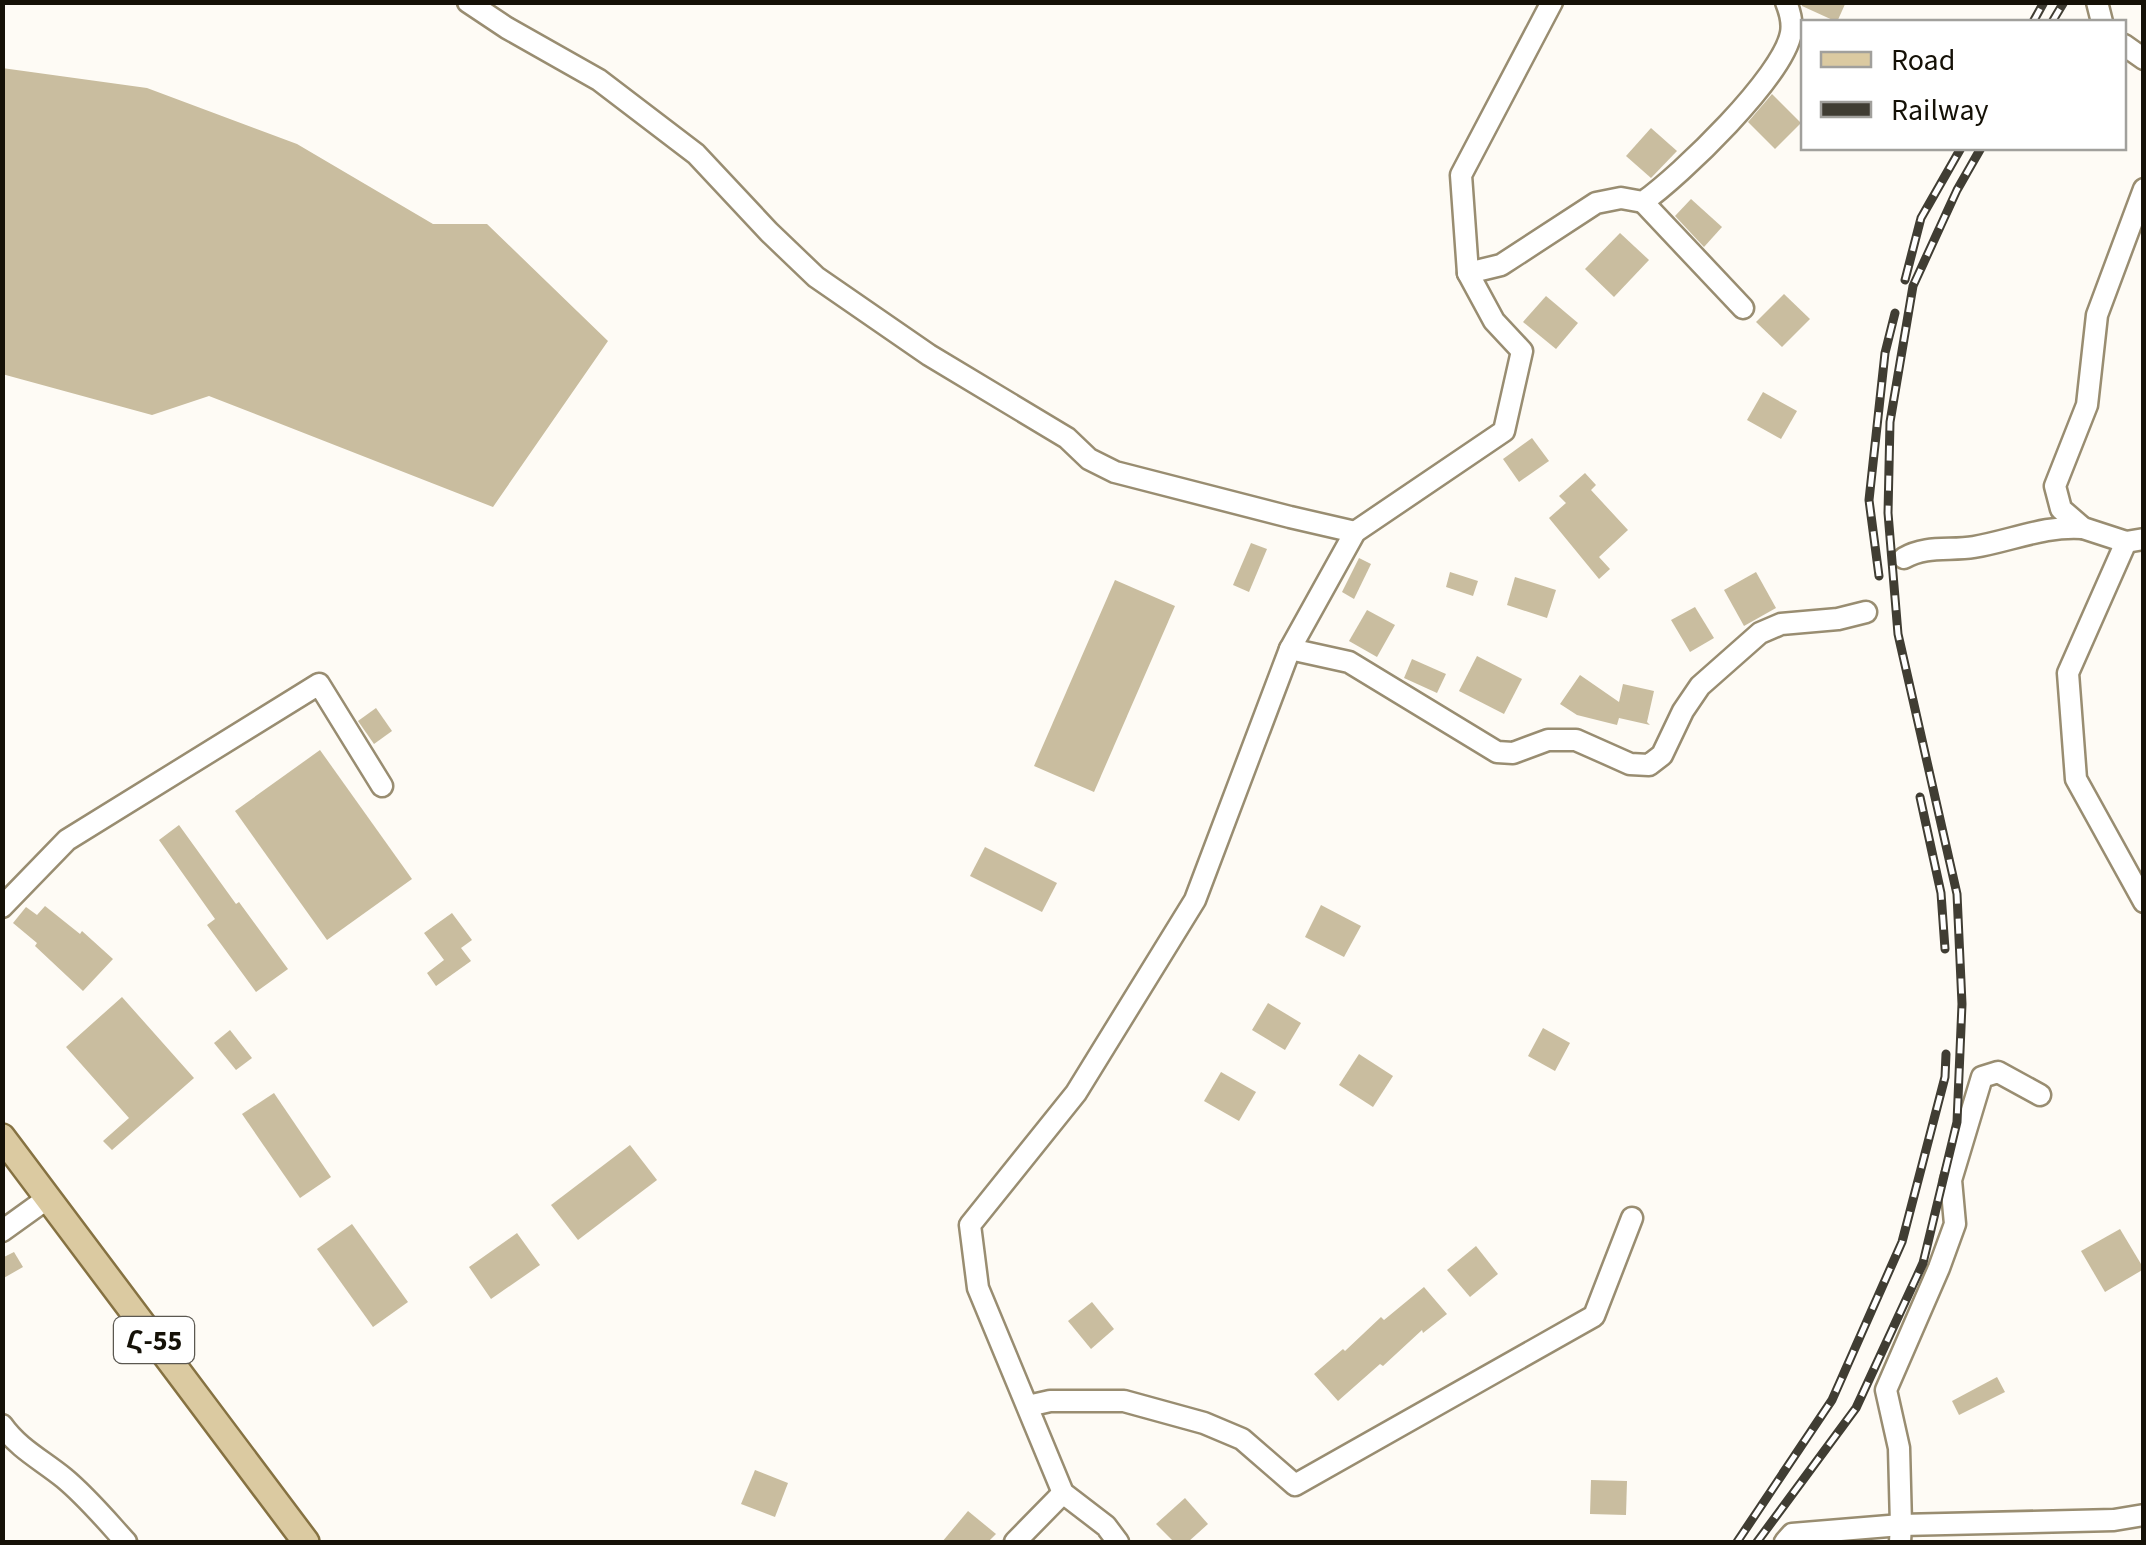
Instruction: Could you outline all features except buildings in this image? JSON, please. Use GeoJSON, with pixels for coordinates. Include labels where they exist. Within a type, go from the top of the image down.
{"type":"FeatureCollection","features":[{"type":"Feature","properties":{"kind":"main road","name":"Հ-55"},"geometry":{"type":"LineString","coordinates":[[2,1138],[306,1542]]}},
{"type":"Feature","properties":{"kind":"street"},"geometry":{"type":"LineString","coordinates":[[468,2],[599,80],[696,154],[816,277],[929,355],[1067,438],[1089,459],[1115,472],[1355,532]]}},
{"type":"Feature","properties":{"kind":"street"},"geometry":{"type":"LineString","coordinates":[[1118,1542],[1106,1526],[1062,1493],[978,1288],[970,1225],[1076,1092],[1195,900],[1290,649],[1355,532],[1504,432],[1522,352],[1494,321],[1468,273],[1461,176],[1552,2]]}},
{"type":"Feature","properties":{"kind":"street"},"geometry":{"type":"LineString","coordinates":[[1643,202],[1662,189],[1732,121],[1766,78],[1792,30],[1786,2]]}},
{"type":"Feature","properties":{"kind":"street"},"geometry":{"type":"LineString","coordinates":[[2084,528],[2062,509],[2055,486],[2087,405],[2097,314],[2144,189]]}},
{"type":"Feature","properties":{"kind":"street"},"geometry":{"type":"LineString","coordinates":[[1468,273],[1500,265],[1596,203],[1621,198],[1643,202],[1743,308]]}},
{"type":"Feature","properties":{"kind":"street"},"geometry":{"type":"LineString","coordinates":[[1904,558],[1917,550],[1971,548],[2068,527],[2135,541],[2068,673],[2076,779],[2144,902]]}},
{"type":"Feature","properties":{"kind":"street"},"geometry":{"type":"LineString","coordinates":[[1290,649],[1349,662],[1497,752],[1514,753],[1548,740],[1576,740],[1630,764],[1649,764],[1662,756],[1700,686],[1760,634],[1781,624],[1866,612]]}},
{"type":"Feature","properties":{"kind":"street"},"geometry":{"type":"LineString","coordinates":[[2,906],[67,840],[320,684],[382,786]]}},
{"type":"Feature","properties":{"kind":"street"},"geometry":{"type":"LineString","coordinates":[[1901,1534],[1899,1448],[1886,1390],[1955,1224],[1950,1180],[1982,1077],[1998,1072],[2040,1095]]}},
{"type":"Feature","properties":{"kind":"street"},"geometry":{"type":"LineString","coordinates":[[2,1231],[48,1198]]}},
{"type":"Feature","properties":{"kind":"street"},"geometry":{"type":"LineString","coordinates":[[1028,1406],[1050,1401],[1124,1401],[1204,1423],[1242,1439],[1294,1484],[1594,1316],[1632,1218]]}},
{"type":"Feature","properties":{"kind":"street"},"geometry":{"type":"LineString","coordinates":[[2,1425],[29,1454],[89,1500],[126,1542]]}},
{"type":"Feature","properties":{"kind":"street"},"geometry":{"type":"LineString","coordinates":[[1015,1542],[1062,1493]]}},
{"type":"Feature","properties":{"kind":"street"},"geometry":{"type":"LineString","coordinates":[[1786,1542],[1792,1534],[1901,1534],[2144,1516]]}},
{"type":"Feature","properties":{"kind":"railway"},"geometry":{"type":"LineString","coordinates":[[2034,20],[2044,2]]}},
{"type":"Feature","properties":{"kind":"railway"},"geometry":{"type":"LineString","coordinates":[[2053,20],[2064,2]]}},
{"type":"Feature","properties":{"kind":"railway"},"geometry":{"type":"LineString","coordinates":[[1905,280],[1921,218],[1960,150]]}},
{"type":"Feature","properties":{"kind":"railway"},"geometry":{"type":"LineString","coordinates":[[1757,1542],[1856,1408],[1923,1263],[1957,1122],[1962,1004],[1957,894],[1898,634],[1888,513],[1890,422],[1913,286],[1980,150]]}},
{"type":"Feature","properties":{"kind":"railway"},"geometry":{"type":"LineString","coordinates":[[1879,576],[1869,500],[1885,353],[1895,313]]}},
{"type":"Feature","properties":{"kind":"railway"},"geometry":{"type":"LineString","coordinates":[[1920,797],[1941,893],[1945,949]]}},
{"type":"Feature","properties":{"kind":"railway"},"geometry":{"type":"LineString","coordinates":[[1737,1542],[1832,1400],[1902,1242],[1945,1077],[1946,1054]]}}]}
